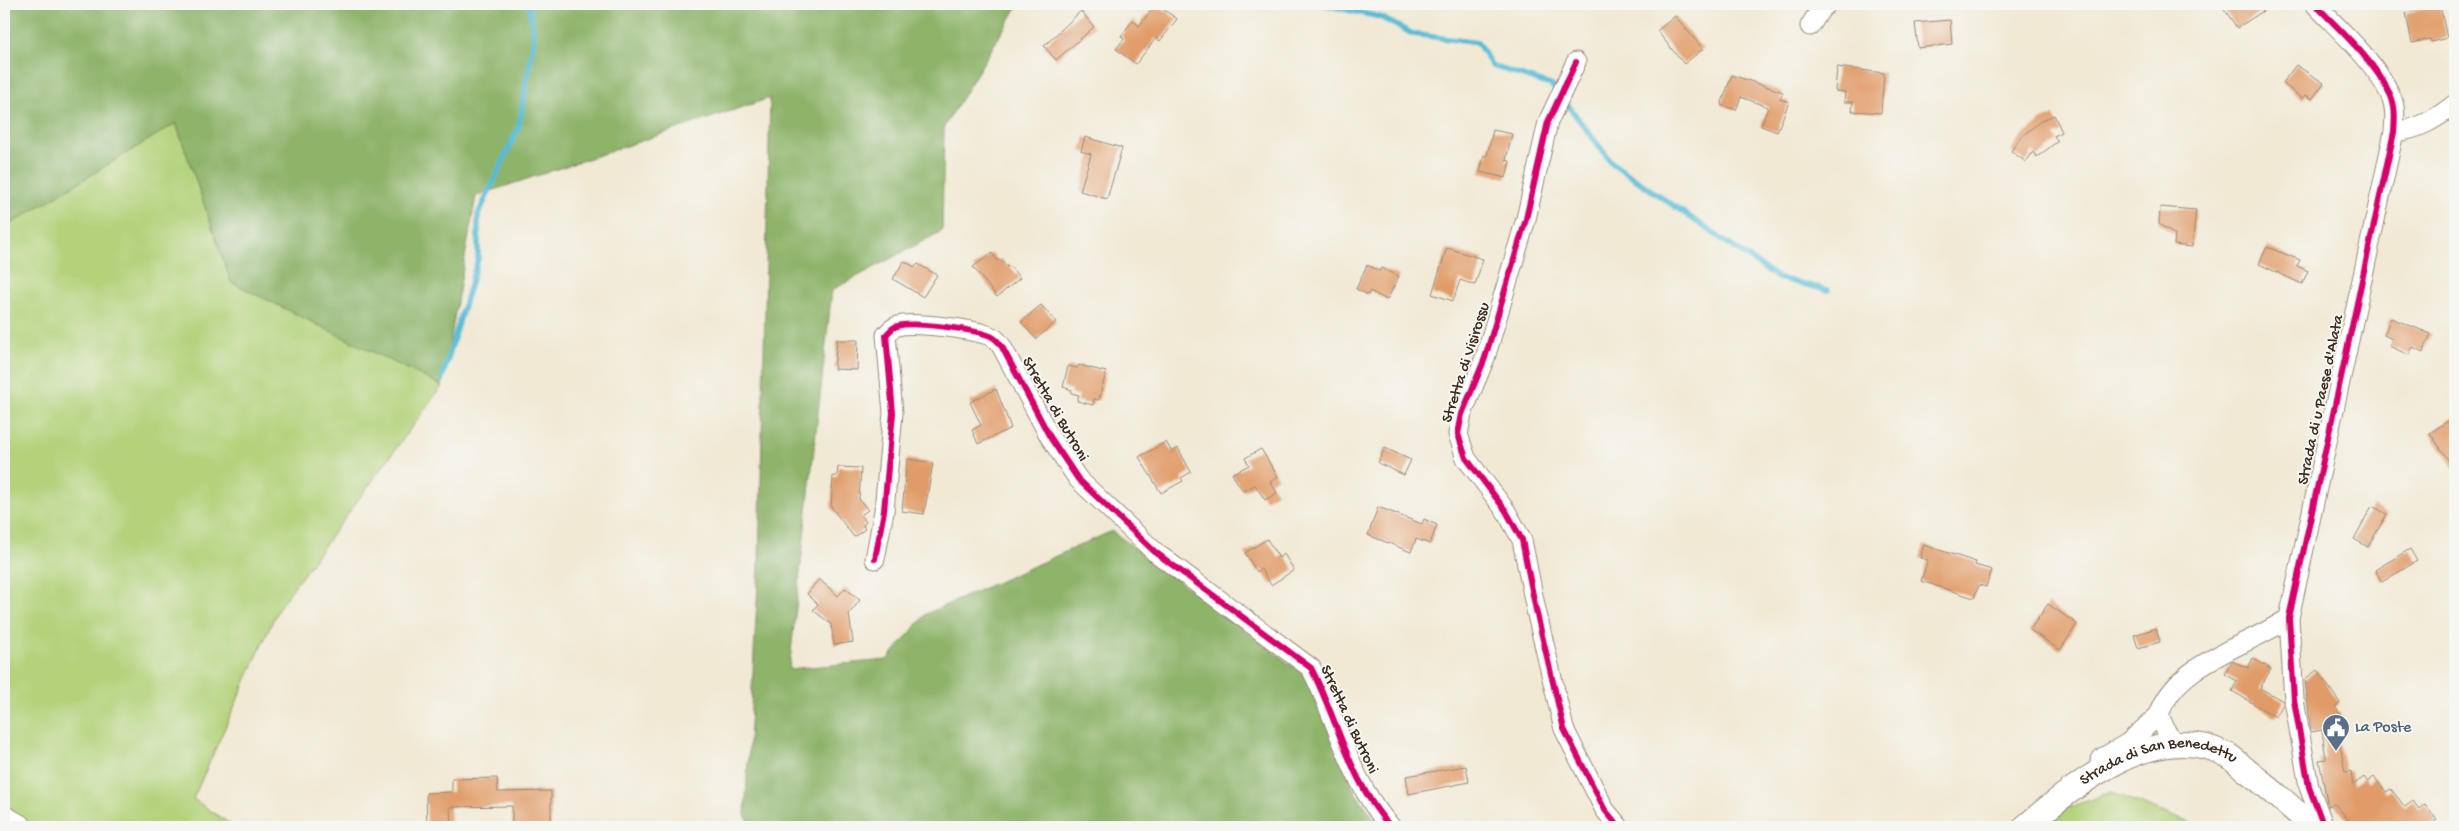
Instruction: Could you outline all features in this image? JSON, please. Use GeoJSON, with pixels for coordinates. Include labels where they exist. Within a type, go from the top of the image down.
{"type":"FeatureCollection","features":[{"type":"Feature","properties":{"kind":"street"},"geometry":{"type":"LineString","coordinates":[[1810,26],[1821,9],[1827,4]]}},
{"type":"Feature","properties":{"kind":"street","name":"Strada di u Paese d'Alata"},"geometry":{"type":"LineString","coordinates":[[2315,4],[2366,59],[2391,94],[2396,112],[2394,132],[2289,618],[2294,700],[2309,787],[2324,827]]}},
{"type":"Feature","properties":{"kind":"street","name":"Stretta di Visirossu"},"geometry":{"type":"LineString","coordinates":[[1576,62],[1548,122],[1526,219],[1485,358],[1462,414],[1458,434],[1466,458],[1506,512],[1522,540],[1536,610],[1564,729],[1605,810],[1619,827]]}},
{"type":"Feature","properties":{"kind":"street"},"geometry":{"type":"LineString","coordinates":[[2394,132],[2412,131],[2436,118],[2455,104]]}},
{"type":"Feature","properties":{"kind":"street","name":"Stretta di Butroni"},"geometry":{"type":"LineString","coordinates":[[874,559],[884,511],[893,413],[886,335],[892,328],[900,325],[941,326],[984,334],[994,338],[1002,347],[1050,436],[1078,479],[1155,552],[1310,668],[1322,689],[1359,779],[1391,827]]}},
{"type":"Feature","properties":{"kind":"street"},"geometry":{"type":"LineString","coordinates":[[2094,776],[2102,758],[2128,743],[2159,715],[2164,700],[2198,669],[2271,631],[2289,618]]}},
{"type":"Feature","properties":{"kind":"street"},"geometry":{"type":"LineString","coordinates":[[2159,715],[2167,733],[2175,744]]}},
{"type":"Feature","properties":{"kind":"street","name":"Strada di San Benedettu"},"geometry":{"type":"LineString","coordinates":[[2025,827],[2044,811],[2120,759],[2149,748],[2175,744],[2203,746],[2226,754],[2274,792],[2313,827]]}},
{"type":"Feature","properties":{"kind":"street"},"geometry":{"type":"LineString","coordinates":[[4,818],[20,827]]}},
{"type":"Feature","properties":{"kind":"green space"},"geometry":{"type":"Polygon","coordinates":[[[4,4],[1019,4],[944,127],[942,231],[832,290],[789,669],[887,660],[926,614],[1112,531],[1306,676],[1355,792],[1381,827],[752,827],[745,815],[759,565],[770,98],[476,196],[442,386],[231,282],[176,123],[4,228],[4,4]]]}},
{"type":"Feature","properties":{"kind":"green space"},"geometry":{"type":"Polygon","coordinates":[[[176,123],[231,282],[442,386],[279,607],[193,799],[235,827],[4,827],[4,228],[176,123]]]}},
{"type":"Feature","properties":{"kind":"green space"},"geometry":{"type":"Polygon","coordinates":[[[2111,792],[2200,827],[2018,827],[2111,792]]]}},
{"type":"Feature","properties":{"kind":"building"},"geometry":{"type":"Polygon","coordinates":[[[1156,4],[1177,19],[1160,41],[1156,38],[1136,64],[1116,49],[1124,39],[1121,36],[1133,20],[1139,26],[1156,4]]]}},
{"type":"Feature","properties":{"kind":"building"},"geometry":{"type":"Polygon","coordinates":[[[2221,4],[2274,4],[2237,28],[2221,4]]]}},
{"type":"Feature","properties":{"kind":"building"},"geometry":{"type":"Polygon","coordinates":[[[2440,5],[2447,38],[2431,42],[2430,39],[2412,43],[2406,13],[2440,5]]]}},
{"type":"Feature","properties":{"kind":"building"},"geometry":{"type":"Polygon","coordinates":[[[1081,11],[1094,27],[1056,60],[1044,46],[1081,11]]]}},
{"type":"Feature","properties":{"kind":"building"},"geometry":{"type":"Polygon","coordinates":[[[1675,16],[1703,49],[1684,64],[1657,31],[1675,16]]]}},
{"type":"Feature","properties":{"kind":"building"},"geometry":{"type":"Polygon","coordinates":[[[1950,20],[1952,44],[1918,48],[1915,23],[1950,20]]]}},
{"type":"Feature","properties":{"kind":"building"},"geometry":{"type":"Polygon","coordinates":[[[2296,65],[2324,83],[2312,99],[2306,95],[2303,99],[2282,83],[2296,65]]]}},
{"type":"Feature","properties":{"kind":"building"},"geometry":{"type":"Polygon","coordinates":[[[1837,67],[1884,73],[1881,113],[1852,111],[1853,102],[1844,102],[1845,92],[1835,91],[1837,67]]]}},
{"type":"Feature","properties":{"kind":"building"},"geometry":{"type":"Polygon","coordinates":[[[1732,75],[1783,92],[1780,99],[1789,102],[1777,132],[1761,126],[1768,107],[1741,97],[1736,110],[1721,105],[1732,75]]]}},
{"type":"Feature","properties":{"kind":"building"},"geometry":{"type":"Polygon","coordinates":[[[2054,115],[2062,132],[2054,136],[2058,141],[2037,157],[2033,152],[2026,162],[2011,151],[2021,137],[2042,120],[2054,115]]]}},
{"type":"Feature","properties":{"kind":"building"},"geometry":{"type":"Polygon","coordinates":[[[1493,130],[1512,134],[1506,160],[1510,161],[1506,178],[1480,172],[1484,155],[1487,156],[1493,130]]]}},
{"type":"Feature","properties":{"kind":"building"},"geometry":{"type":"Polygon","coordinates":[[[1085,137],[1122,148],[1107,199],[1080,191],[1091,154],[1081,151],[1085,137]]]}},
{"type":"Feature","properties":{"kind":"building"},"geometry":{"type":"Polygon","coordinates":[[[2160,207],[2196,210],[2192,247],[2174,245],[2175,235],[2159,224],[2160,207]]]}},
{"type":"Feature","properties":{"kind":"building"},"geometry":{"type":"Polygon","coordinates":[[[2267,247],[2300,260],[2297,266],[2308,271],[2302,284],[2259,264],[2267,247]]]}},
{"type":"Feature","properties":{"kind":"building"},"geometry":{"type":"Polygon","coordinates":[[[1447,248],[1483,259],[1475,285],[1460,280],[1453,301],[1432,294],[1447,248]]]}},
{"type":"Feature","properties":{"kind":"building"},"geometry":{"type":"Polygon","coordinates":[[[992,253],[998,261],[1001,259],[1007,267],[1009,265],[1020,278],[997,297],[973,267],[992,253]]]}},
{"type":"Feature","properties":{"kind":"building"},"geometry":{"type":"Polygon","coordinates":[[[904,261],[915,267],[918,264],[937,275],[923,297],[893,279],[904,261]]]}},
{"type":"Feature","properties":{"kind":"building"},"geometry":{"type":"Polygon","coordinates":[[[1367,265],[1380,271],[1381,268],[1399,276],[1387,300],[1370,291],[1368,295],[1356,289],[1367,265]]]}},
{"type":"Feature","properties":{"kind":"building"},"geometry":{"type":"Polygon","coordinates":[[[1041,305],[1056,322],[1036,339],[1021,322],[1041,305]]]}},
{"type":"Feature","properties":{"kind":"building"},"geometry":{"type":"Polygon","coordinates":[[[2391,318],[2431,334],[2423,352],[2413,347],[2409,355],[2389,346],[2392,339],[2384,335],[2391,318]]]}},
{"type":"Feature","properties":{"kind":"building"},"geometry":{"type":"Polygon","coordinates":[[[837,340],[858,340],[857,370],[834,369],[837,340]]]}},
{"type":"Feature","properties":{"kind":"building"},"geometry":{"type":"Polygon","coordinates":[[[1079,365],[1106,372],[1099,400],[1094,399],[1093,405],[1077,401],[1079,395],[1071,393],[1072,390],[1063,387],[1068,366],[1077,368],[1079,365]]]}},
{"type":"Feature","properties":{"kind":"building"},"geometry":{"type":"Polygon","coordinates":[[[996,389],[1011,428],[978,444],[972,430],[981,425],[970,402],[996,389]]]}},
{"type":"Feature","properties":{"kind":"building"},"geometry":{"type":"Polygon","coordinates":[[[2455,416],[2455,470],[2430,433],[2455,416]]]}},
{"type":"Feature","properties":{"kind":"building"},"geometry":{"type":"Polygon","coordinates":[[[1166,442],[1172,452],[1178,448],[1191,472],[1181,478],[1183,481],[1161,493],[1139,457],[1166,442]]]}},
{"type":"Feature","properties":{"kind":"building"},"geometry":{"type":"Polygon","coordinates":[[[1385,448],[1411,460],[1404,475],[1378,463],[1385,448]]]}},
{"type":"Feature","properties":{"kind":"building"},"geometry":{"type":"Polygon","coordinates":[[[1261,449],[1278,477],[1270,482],[1277,493],[1265,500],[1255,485],[1243,491],[1232,474],[1249,465],[1245,458],[1261,449]]]}},
{"type":"Feature","properties":{"kind":"building"},"geometry":{"type":"Polygon","coordinates":[[[907,459],[933,463],[924,514],[902,511],[907,459]]]}},
{"type":"Feature","properties":{"kind":"building"},"geometry":{"type":"Polygon","coordinates":[[[838,467],[861,468],[859,499],[868,510],[861,515],[866,522],[863,525],[865,529],[854,537],[831,507],[833,476],[837,476],[838,467]]]}},
{"type":"Feature","properties":{"kind":"building"},"geometry":{"type":"Polygon","coordinates":[[[2372,506],[2387,514],[2368,547],[2354,539],[2372,506]]]}},
{"type":"Feature","properties":{"kind":"building"},"geometry":{"type":"Polygon","coordinates":[[[1378,507],[1422,524],[1424,519],[1437,525],[1430,544],[1416,539],[1411,552],[1368,535],[1378,507]]]}},
{"type":"Feature","properties":{"kind":"building"},"geometry":{"type":"Polygon","coordinates":[[[1267,539],[1279,558],[1284,554],[1294,570],[1271,585],[1261,569],[1257,572],[1245,553],[1267,539]]]}},
{"type":"Feature","properties":{"kind":"building"},"geometry":{"type":"Polygon","coordinates":[[[1924,545],[1976,562],[1975,565],[1992,570],[1986,587],[1979,585],[1974,598],[1921,581],[1928,560],[1920,558],[1924,545]]]}},
{"type":"Feature","properties":{"kind":"building"},"geometry":{"type":"Polygon","coordinates":[[[2410,549],[2417,561],[2382,582],[2375,570],[2410,549]]]}},
{"type":"Feature","properties":{"kind":"building"},"geometry":{"type":"Polygon","coordinates":[[[819,579],[838,596],[845,588],[860,600],[849,614],[853,642],[834,645],[831,624],[813,610],[818,604],[807,594],[819,579]]]}},
{"type":"Feature","properties":{"kind":"building"},"geometry":{"type":"Polygon","coordinates":[[[2048,604],[2077,624],[2060,650],[2030,630],[2048,604]]]}},
{"type":"Feature","properties":{"kind":"building"},"geometry":{"type":"Polygon","coordinates":[[[2156,628],[2160,642],[2138,648],[2134,635],[2156,628]]]}},
{"type":"Feature","properties":{"kind":"building"},"geometry":{"type":"Polygon","coordinates":[[[2253,658],[2271,669],[2260,688],[2283,701],[2276,717],[2232,691],[2237,681],[2225,674],[2232,661],[2248,668],[2253,658]]]}},
{"type":"Feature","properties":{"kind":"building"},"geometry":{"type":"Polygon","coordinates":[[[2317,670],[2340,703],[2335,707],[2341,715],[2336,718],[2342,726],[2337,727],[2345,772],[2351,771],[2353,785],[2364,777],[2368,782],[2374,777],[2386,792],[2391,789],[2405,807],[2413,801],[2419,809],[2425,804],[2437,820],[2428,827],[2354,827],[2335,804],[2328,806],[2319,760],[2326,759],[2322,730],[2311,732],[2305,679],[2317,670]]]}},
{"type":"Feature","properties":{"kind":"building"},"geometry":{"type":"Polygon","coordinates":[[[1466,766],[1469,782],[1409,794],[1406,776],[1466,766]]]}},
{"type":"Feature","properties":{"kind":"building"},"geometry":{"type":"Polygon","coordinates":[[[497,778],[498,792],[551,791],[551,827],[512,827],[512,806],[450,807],[451,827],[427,827],[426,793],[452,792],[452,779],[497,778]]]}},
{"type":"Feature","properties":{"kind":"waterway"},"geometry":{"type":"LineString","coordinates":[[442,378],[478,259],[478,215],[519,126],[534,38],[529,4]]}},
{"type":"Feature","properties":{"kind":"waterway"},"geometry":{"type":"LineString","coordinates":[[1320,4],[1380,17],[1413,34],[1478,43],[1492,66],[1551,85],[1554,88]]}},
{"type":"Feature","properties":{"kind":"waterway"},"geometry":{"type":"LineString","coordinates":[[1567,104],[1612,163],[1778,278],[1828,290]]}},
{"type":"Feature","properties":{"kind":"cycle path"},"geometry":{"type":"LineString","coordinates":[[2315,4],[2356,46],[2375,69],[2390,94],[2395,117],[2394,132],[2289,618],[2294,700],[2309,787],[2324,827]]}},
{"type":"Feature","properties":{"kind":"cycle path"},"geometry":{"type":"LineString","coordinates":[[1576,62],[1548,122],[1526,219],[1485,358],[1462,414],[1458,434],[1466,458],[1506,511],[1522,540],[1536,610],[1564,729],[1605,810],[1619,827]]}},
{"type":"Feature","properties":{"kind":"cycle path"},"geometry":{"type":"LineString","coordinates":[[875,559],[884,511],[893,413],[886,335],[891,329],[896,327],[932,325],[962,329],[994,338],[1002,347],[1050,437],[1078,479],[1155,552],[1311,668],[1365,791],[1391,827]]}},
{"type":"Feature","properties":{"kind":"place","name":"La Poste"},"geometry":{"type":"Point","coordinates":[2336,752]}}]}
